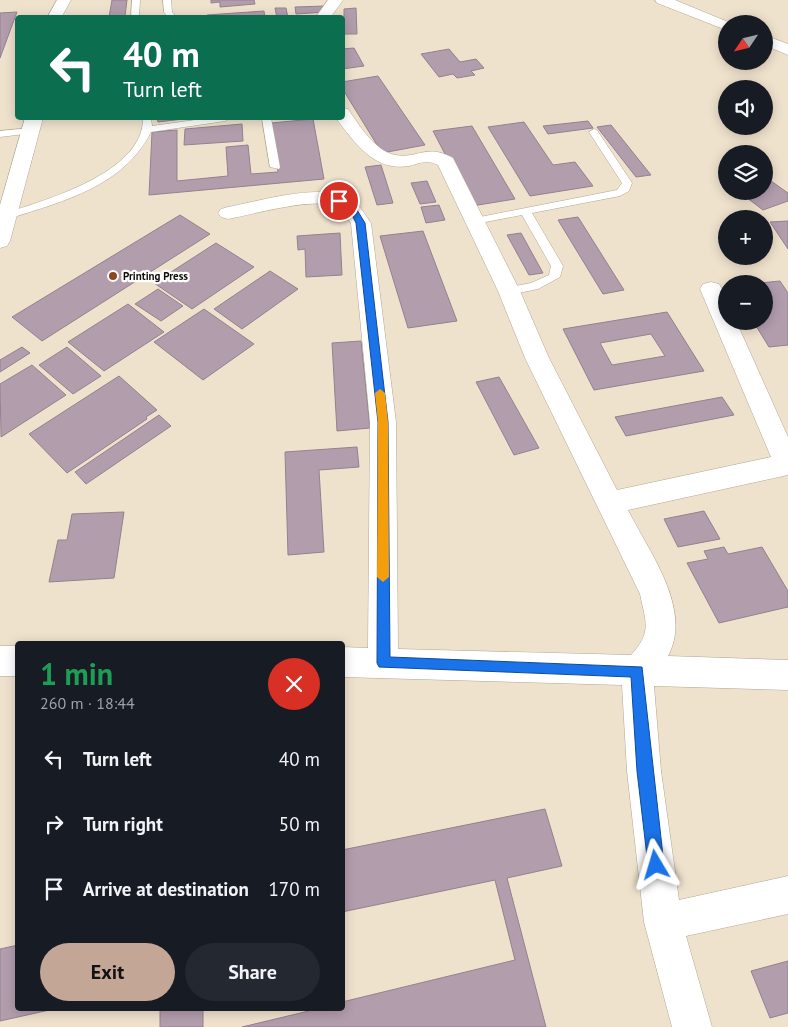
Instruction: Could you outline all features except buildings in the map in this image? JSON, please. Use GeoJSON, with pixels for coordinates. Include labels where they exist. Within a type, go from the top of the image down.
{"type":"FeatureCollection","features":[{"type":"Feature","properties":{"kind":"street"},"geometry":{"type":"LineString","coordinates":[[45,0],[53,15]]}},
{"type":"Feature","properties":{"kind":"street"},"geometry":{"type":"LineString","coordinates":[[54,15],[55,0]]}},
{"type":"Feature","properties":{"kind":"street"},"geometry":{"type":"LineString","coordinates":[[55,15],[64,0]]}},
{"type":"Feature","properties":{"kind":"street"},"geometry":{"type":"LineString","coordinates":[[324,15],[336,0]]}},
{"type":"Feature","properties":{"kind":"street"},"geometry":{"type":"LineString","coordinates":[[662,0],[718,18]]}},
{"type":"Feature","properties":{"kind":"street"},"geometry":{"type":"LineString","coordinates":[[684,0],[718,16]]}},
{"type":"Feature","properties":{"kind":"street"},"geometry":{"type":"LineString","coordinates":[[773,34],[788,40]]}},
{"type":"Feature","properties":{"kind":"street"},"geometry":{"type":"LineString","coordinates":[[773,44],[788,50]]}},
{"type":"Feature","properties":{"kind":"street"},"geometry":{"type":"LineString","coordinates":[[345,117],[357,134],[386,158],[400,161],[435,155],[446,162],[509,291],[537,358],[655,594],[663,635],[654,654],[637,671],[644,771],[663,922],[692,1027]]}},
{"type":"Feature","properties":{"kind":"street"},"geometry":{"type":"LineString","coordinates":[[0,241],[34,121]]}},
{"type":"Feature","properties":{"kind":"street"},"geometry":{"type":"LineString","coordinates":[[228,213],[320,198],[339,201],[354,212],[361,223],[383,422],[383,663]]}},
{"type":"Feature","properties":{"kind":"street"},"geometry":{"type":"LineString","coordinates":[[610,503],[787,464],[711,289]]}},
{"type":"Feature","properties":{"kind":"street"},"geometry":{"type":"LineString","coordinates":[[0,661],[15,661]]}},
{"type":"Feature","properties":{"kind":"street"},"geometry":{"type":"LineString","coordinates":[[345,662],[788,674]]}},
{"type":"Feature","properties":{"kind":"street"},"geometry":{"type":"LineString","coordinates":[[663,922],[788,895]]}},
{"type":"Feature","properties":{"kind":"lane"},"geometry":{"type":"LineString","coordinates":[[135,15],[136,0]]}},
{"type":"Feature","properties":{"kind":"lane"},"geometry":{"type":"LineString","coordinates":[[167,0],[168,12],[170,15]]}},
{"type":"Feature","properties":{"kind":"lane"},"geometry":{"type":"LineString","coordinates":[[7,216],[76,193],[106,177],[133,154],[149,129],[147,120]]}},
{"type":"Feature","properties":{"kind":"lane"},"geometry":{"type":"LineString","coordinates":[[149,129],[211,120]]}},
{"type":"Feature","properties":{"kind":"lane"},"geometry":{"type":"LineString","coordinates":[[266,120],[275,167]]}},
{"type":"Feature","properties":{"kind":"lane"},"geometry":{"type":"LineString","coordinates":[[0,134],[34,121]]}},
{"type":"Feature","properties":{"kind":"lane"},"geometry":{"type":"LineString","coordinates":[[474,221],[609,196],[625,189],[627,182],[594,132]]}},
{"type":"Feature","properties":{"kind":"lane"},"geometry":{"type":"LineString","coordinates":[[509,291],[545,282],[554,277],[557,266],[526,211]]}},
{"type":"Feature","properties":{"kind":"slow traffic"},"geometry":{"type":"LineString","coordinates":[[380,393],[383,422],[383,577]]}},
{"type":"Feature","properties":{"kind":"place","name":"Printing Press"},"geometry":{"type":"Point","coordinates":[113,276]}},
{"type":"Feature","properties":{"kind":"route"},"geometry":{"type":"LineString","coordinates":[[339,201],[354,212],[361,223],[383,422],[383,663],[637,671],[644,771],[656,865]]}}]}
